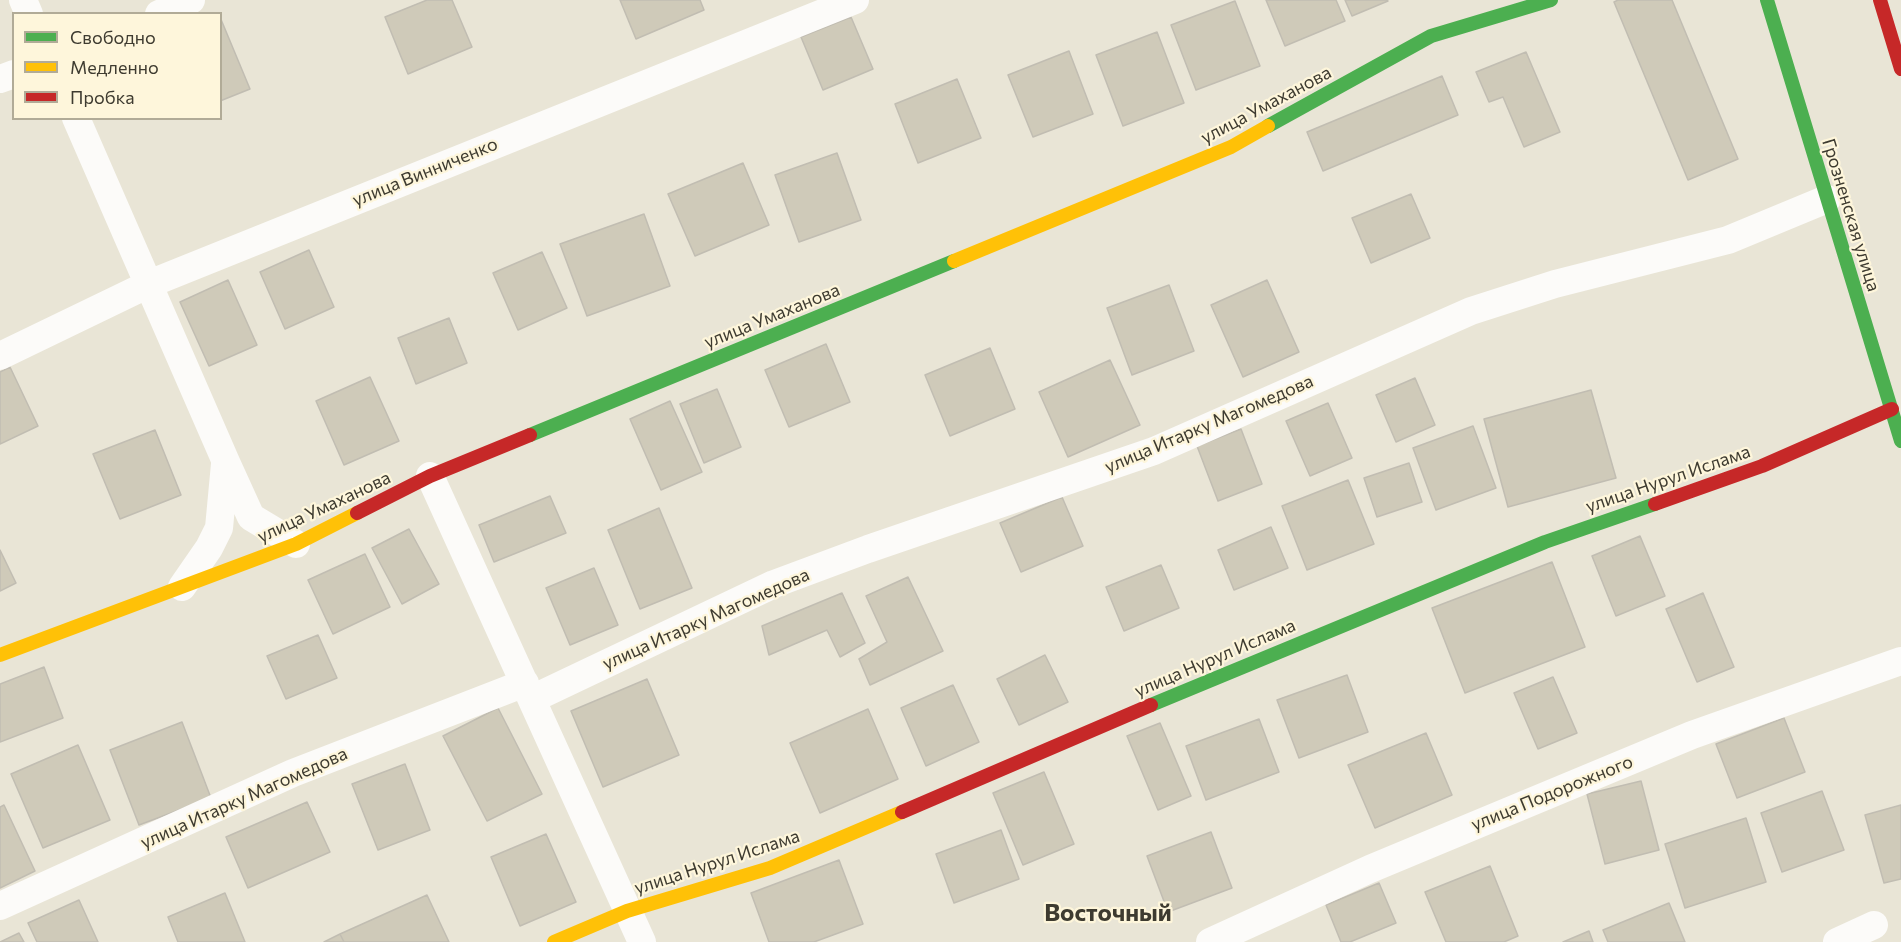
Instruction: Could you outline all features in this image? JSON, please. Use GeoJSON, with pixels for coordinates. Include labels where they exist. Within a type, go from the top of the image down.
{"type":"FeatureCollection","features":[{"type":"Feature","properties":{"kind":"street"},"geometry":{"type":"LineString","coordinates":[[163,12],[190,0]]}},
{"type":"Feature","properties":{"kind":"street","name":"улица Винниченко"},"geometry":{"type":"LineString","coordinates":[[0,356],[149,284],[855,0]]}},
{"type":"Feature","properties":{"kind":"street","name":"улица Умаханова"},"geometry":{"type":"LineString","coordinates":[[0,654],[296,544],[430,476],[1231,147],[1431,36],[1551,0]]}},
{"type":"Feature","properties":{"kind":"street","name":"Грозненская улица"},"geometry":{"type":"LineString","coordinates":[[1767,0],[1901,441]]}},
{"type":"Feature","properties":{"kind":"street"},"geometry":{"type":"LineString","coordinates":[[1880,0],[1901,69]]}},
{"type":"Feature","properties":{"kind":"street"},"geometry":{"type":"LineString","coordinates":[[77,120],[251,517],[296,544]]}},
{"type":"Feature","properties":{"kind":"street","name":"улица Итарку Магомедова"},"geometry":{"type":"LineString","coordinates":[[0,906],[293,773],[528,691],[774,584],[868,549],[1154,451],[1471,311],[1555,285],[1728,240],[1827,199]]}},
{"type":"Feature","properties":{"kind":"street","name":"улица Нурул Ислама"},"geometry":{"type":"LineString","coordinates":[[554,942],[627,911],[770,867],[1166,698],[1534,546],[1762,466],[1892,409]]}},
{"type":"Feature","properties":{"kind":"street"},"geometry":{"type":"LineString","coordinates":[[182,587],[209,548],[219,528],[226,462]]}},
{"type":"Feature","properties":{"kind":"street"},"geometry":{"type":"LineString","coordinates":[[430,476],[642,942]]}},
{"type":"Feature","properties":{"kind":"street","name":"улица Подорожного"},"geometry":{"type":"LineString","coordinates":[[1210,942],[1370,869],[1692,735],[1901,661]]}},
{"type":"Feature","properties":{"kind":"street"},"geometry":{"type":"LineString","coordinates":[[1837,942],[1874,925]]}},
{"type":"Feature","properties":{"kind":"building"},"geometry":{"type":"Polygon","coordinates":[[[427,0],[452,0],[472,47],[408,74],[385,17],[427,0]]]}},
{"type":"Feature","properties":{"kind":"building"},"geometry":{"type":"Polygon","coordinates":[[[620,0],[700,0],[704,10],[636,39],[620,0]]]}},
{"type":"Feature","properties":{"kind":"building"},"geometry":{"type":"Polygon","coordinates":[[[1266,0],[1336,0],[1345,21],[1285,46],[1266,0]]]}},
{"type":"Feature","properties":{"kind":"building"},"geometry":{"type":"Polygon","coordinates":[[[1345,0],[1387,0],[1388,1],[1352,16],[1345,0]]]}},
{"type":"Feature","properties":{"kind":"building"},"geometry":{"type":"Polygon","coordinates":[[[1618,0],[1672,0],[1738,159],[1688,180],[1614,2],[1618,0]]]}},
{"type":"Feature","properties":{"kind":"building"},"geometry":{"type":"Polygon","coordinates":[[[1235,1],[1260,66],[1196,90],[1171,25],[1235,1]]]}},
{"type":"Feature","properties":{"kind":"building"},"geometry":{"type":"Polygon","coordinates":[[[851,17],[873,69],[823,90],[801,37],[851,17]]]}},
{"type":"Feature","properties":{"kind":"building"},"geometry":{"type":"Polygon","coordinates":[[[222,22],[250,89],[222,100],[222,22]]]}},
{"type":"Feature","properties":{"kind":"building"},"geometry":{"type":"Polygon","coordinates":[[[1157,32],[1184,103],[1123,126],[1096,55],[1157,32]]]}},
{"type":"Feature","properties":{"kind":"building"},"geometry":{"type":"Polygon","coordinates":[[[1069,51],[1093,114],[1033,137],[1008,75],[1069,51]]]}},
{"type":"Feature","properties":{"kind":"building"},"geometry":{"type":"Polygon","coordinates":[[[1526,52],[1560,132],[1524,147],[1503,97],[1489,102],[1476,72],[1526,52]]]}},
{"type":"Feature","properties":{"kind":"building"},"geometry":{"type":"Polygon","coordinates":[[[1442,76],[1458,115],[1323,171],[1307,132],[1442,76]]]}},
{"type":"Feature","properties":{"kind":"building"},"geometry":{"type":"Polygon","coordinates":[[[957,79],[981,138],[918,163],[895,104],[957,79]]]}},
{"type":"Feature","properties":{"kind":"building"},"geometry":{"type":"Polygon","coordinates":[[[837,153],[861,220],[799,242],[775,175],[837,153]]]}},
{"type":"Feature","properties":{"kind":"building"},"geometry":{"type":"Polygon","coordinates":[[[743,163],[769,225],[695,256],[668,194],[743,163]]]}},
{"type":"Feature","properties":{"kind":"building"},"geometry":{"type":"Polygon","coordinates":[[[1411,194],[1430,238],[1371,263],[1352,218],[1411,194]]]}},
{"type":"Feature","properties":{"kind":"building"},"geometry":{"type":"Polygon","coordinates":[[[644,214],[670,286],[587,316],[560,244],[644,214]]]}},
{"type":"Feature","properties":{"kind":"building"},"geometry":{"type":"Polygon","coordinates":[[[309,250],[334,307],[285,329],[260,272],[309,250]]]}},
{"type":"Feature","properties":{"kind":"building"},"geometry":{"type":"Polygon","coordinates":[[[542,252],[567,308],[518,330],[493,273],[542,252]]]}},
{"type":"Feature","properties":{"kind":"building"},"geometry":{"type":"Polygon","coordinates":[[[228,280],[257,345],[209,366],[180,302],[228,280]]]}},
{"type":"Feature","properties":{"kind":"building"},"geometry":{"type":"Polygon","coordinates":[[[1267,280],[1299,352],[1243,377],[1211,305],[1267,280]]]}},
{"type":"Feature","properties":{"kind":"building"},"geometry":{"type":"Polygon","coordinates":[[[1169,285],[1194,351],[1132,375],[1107,308],[1169,285]]]}},
{"type":"Feature","properties":{"kind":"building"},"geometry":{"type":"Polygon","coordinates":[[[449,318],[467,363],[416,384],[398,338],[449,318]]]}},
{"type":"Feature","properties":{"kind":"building"},"geometry":{"type":"Polygon","coordinates":[[[826,344],[850,402],[789,427],[765,370],[826,344]]]}},
{"type":"Feature","properties":{"kind":"building"},"geometry":{"type":"Polygon","coordinates":[[[990,348],[1015,409],[950,436],[925,375],[990,348]]]}},
{"type":"Feature","properties":{"kind":"building"},"geometry":{"type":"Polygon","coordinates":[[[1110,360],[1140,425],[1068,457],[1039,392],[1110,360]]]}},
{"type":"Feature","properties":{"kind":"building"},"geometry":{"type":"Polygon","coordinates":[[[10,367],[38,426],[0,444],[0,372],[10,367]]]}},
{"type":"Feature","properties":{"kind":"building"},"geometry":{"type":"Polygon","coordinates":[[[370,377],[399,441],[344,465],[316,401],[370,377]]]}},
{"type":"Feature","properties":{"kind":"building"},"geometry":{"type":"Polygon","coordinates":[[[1415,378],[1435,425],[1396,442],[1376,395],[1415,378]]]}},
{"type":"Feature","properties":{"kind":"building"},"geometry":{"type":"Polygon","coordinates":[[[717,389],[741,447],[704,463],[680,404],[717,389]]]}},
{"type":"Feature","properties":{"kind":"building"},"geometry":{"type":"Polygon","coordinates":[[[1591,390],[1616,478],[1508,507],[1484,419],[1591,390]]]}},
{"type":"Feature","properties":{"kind":"building"},"geometry":{"type":"Polygon","coordinates":[[[670,401],[702,472],[661,490],[630,419],[670,401]]]}},
{"type":"Feature","properties":{"kind":"building"},"geometry":{"type":"Polygon","coordinates":[[[1328,403],[1352,458],[1310,476],[1286,421],[1328,403]]]}},
{"type":"Feature","properties":{"kind":"building"},"geometry":{"type":"Polygon","coordinates":[[[1473,426],[1496,488],[1436,510],[1413,448],[1473,426]]]}},
{"type":"Feature","properties":{"kind":"building"},"geometry":{"type":"Polygon","coordinates":[[[1241,429],[1262,484],[1218,501],[1197,446],[1241,429]]]}},
{"type":"Feature","properties":{"kind":"building"},"geometry":{"type":"Polygon","coordinates":[[[155,430],[181,495],[120,519],[93,454],[155,430]]]}},
{"type":"Feature","properties":{"kind":"building"},"geometry":{"type":"Polygon","coordinates":[[[1409,463],[1422,502],[1377,517],[1364,478],[1409,463]]]}},
{"type":"Feature","properties":{"kind":"building"},"geometry":{"type":"Polygon","coordinates":[[[1348,480],[1374,544],[1307,570],[1282,506],[1348,480]]]}},
{"type":"Feature","properties":{"kind":"building"},"geometry":{"type":"Polygon","coordinates":[[[550,496],[566,533],[494,562],[479,525],[550,496]]]}},
{"type":"Feature","properties":{"kind":"building"},"geometry":{"type":"Polygon","coordinates":[[[1062,497],[1083,546],[1021,572],[1000,523],[1062,497]]]}},
{"type":"Feature","properties":{"kind":"building"},"geometry":{"type":"Polygon","coordinates":[[[659,508],[692,588],[640,609],[608,530],[659,508]]]}},
{"type":"Feature","properties":{"kind":"building"},"geometry":{"type":"Polygon","coordinates":[[[1271,527],[1288,568],[1234,590],[1218,550],[1271,527]]]}},
{"type":"Feature","properties":{"kind":"building"},"geometry":{"type":"Polygon","coordinates":[[[409,529],[439,584],[402,604],[372,548],[409,529]]]}},
{"type":"Feature","properties":{"kind":"building"},"geometry":{"type":"Polygon","coordinates":[[[1640,536],[1665,596],[1616,616],[1592,556],[1640,536]]]}},
{"type":"Feature","properties":{"kind":"building"},"geometry":{"type":"Polygon","coordinates":[[[0,550],[16,583],[0,591],[0,550]]]}},
{"type":"Feature","properties":{"kind":"building"},"geometry":{"type":"Polygon","coordinates":[[[365,554],[390,607],[333,634],[308,580],[365,554]]]}},
{"type":"Feature","properties":{"kind":"building"},"geometry":{"type":"Polygon","coordinates":[[[1552,562],[1585,647],[1465,693],[1432,608],[1552,562]]]}},
{"type":"Feature","properties":{"kind":"building"},"geometry":{"type":"Polygon","coordinates":[[[1161,565],[1179,608],[1124,631],[1106,587],[1161,565]]]}},
{"type":"Feature","properties":{"kind":"building"},"geometry":{"type":"Polygon","coordinates":[[[594,568],[618,625],[570,645],[546,588],[594,568]]]}},
{"type":"Feature","properties":{"kind":"building"},"geometry":{"type":"Polygon","coordinates":[[[908,577],[943,651],[870,685],[859,659],[887,642],[866,596],[908,577]]]}},
{"type":"Feature","properties":{"kind":"building"},"geometry":{"type":"Polygon","coordinates":[[[842,593],[865,643],[840,657],[827,630],[769,655],[762,626],[842,593]]]}},
{"type":"Feature","properties":{"kind":"building"},"geometry":{"type":"Polygon","coordinates":[[[1703,593],[1734,667],[1697,682],[1666,609],[1703,593]]]}},
{"type":"Feature","properties":{"kind":"building"},"geometry":{"type":"Polygon","coordinates":[[[318,635],[337,678],[286,699],[267,656],[318,635]]]}},
{"type":"Feature","properties":{"kind":"building"},"geometry":{"type":"Polygon","coordinates":[[[1045,655],[1068,702],[1019,725],[997,679],[1045,655]]]}},
{"type":"Feature","properties":{"kind":"building"},"geometry":{"type":"Polygon","coordinates":[[[44,667],[63,718],[0,742],[0,684],[44,667]]]}},
{"type":"Feature","properties":{"kind":"building"},"geometry":{"type":"Polygon","coordinates":[[[1347,675],[1368,732],[1299,758],[1277,700],[1347,675]]]}},
{"type":"Feature","properties":{"kind":"building"},"geometry":{"type":"Polygon","coordinates":[[[1553,677],[1577,733],[1538,749],[1514,693],[1553,677]]]}},
{"type":"Feature","properties":{"kind":"building"},"geometry":{"type":"Polygon","coordinates":[[[647,679],[679,755],[603,787],[571,711],[647,679]]]}},
{"type":"Feature","properties":{"kind":"building"},"geometry":{"type":"Polygon","coordinates":[[[953,685],[979,742],[926,766],[901,708],[953,685]]]}},
{"type":"Feature","properties":{"kind":"building"},"geometry":{"type":"Polygon","coordinates":[[[498,708],[542,794],[487,821],[443,736],[498,708]]]}},
{"type":"Feature","properties":{"kind":"building"},"geometry":{"type":"Polygon","coordinates":[[[868,709],[898,779],[820,813],[790,743],[868,709]]]}},
{"type":"Feature","properties":{"kind":"building"},"geometry":{"type":"Polygon","coordinates":[[[1784,718],[1805,772],[1737,798],[1716,744],[1784,718]]]}},
{"type":"Feature","properties":{"kind":"building"},"geometry":{"type":"Polygon","coordinates":[[[1259,719],[1279,772],[1206,800],[1186,746],[1259,719]]]}},
{"type":"Feature","properties":{"kind":"building"},"geometry":{"type":"Polygon","coordinates":[[[182,722],[211,798],[139,825],[110,750],[182,722]]]}},
{"type":"Feature","properties":{"kind":"building"},"geometry":{"type":"Polygon","coordinates":[[[1160,723],[1191,796],[1158,810],[1127,736],[1160,723]]]}},
{"type":"Feature","properties":{"kind":"building"},"geometry":{"type":"Polygon","coordinates":[[[1426,733],[1452,795],[1375,828],[1348,765],[1426,733]]]}},
{"type":"Feature","properties":{"kind":"building"},"geometry":{"type":"Polygon","coordinates":[[[78,745],[110,820],[43,848],[11,774],[78,745]]]}},
{"type":"Feature","properties":{"kind":"building"},"geometry":{"type":"Polygon","coordinates":[[[405,764],[430,830],[378,850],[352,784],[405,764]]]}},
{"type":"Feature","properties":{"kind":"building"},"geometry":{"type":"Polygon","coordinates":[[[1044,772],[1074,844],[1023,865],[993,793],[1044,772]]]}},
{"type":"Feature","properties":{"kind":"building"},"geometry":{"type":"Polygon","coordinates":[[[1641,781],[1659,850],[1605,864],[1587,794],[1641,781]]]}},
{"type":"Feature","properties":{"kind":"building"},"geometry":{"type":"Polygon","coordinates":[[[1822,791],[1844,850],[1782,872],[1761,813],[1822,791]]]}},
{"type":"Feature","properties":{"kind":"building"},"geometry":{"type":"Polygon","coordinates":[[[307,802],[330,852],[248,888],[226,837],[307,802]]]}},
{"type":"Feature","properties":{"kind":"building"},"geometry":{"type":"Polygon","coordinates":[[[4,805],[35,871],[0,888],[0,807],[4,805]]]}},
{"type":"Feature","properties":{"kind":"building"},"geometry":{"type":"Polygon","coordinates":[[[1901,805],[1901,879],[1884,883],[1865,815],[1901,805]]]}},
{"type":"Feature","properties":{"kind":"building"},"geometry":{"type":"Polygon","coordinates":[[[1746,818],[1766,882],[1685,908],[1665,844],[1746,818]]]}},
{"type":"Feature","properties":{"kind":"building"},"geometry":{"type":"Polygon","coordinates":[[[1001,830],[1019,879],[954,903],[936,854],[1001,830]]]}},
{"type":"Feature","properties":{"kind":"building"},"geometry":{"type":"Polygon","coordinates":[[[1211,832],[1232,888],[1168,912],[1147,856],[1211,832]]]}},
{"type":"Feature","properties":{"kind":"building"},"geometry":{"type":"Polygon","coordinates":[[[546,834],[576,902],[520,926],[491,857],[546,834]]]}},
{"type":"Feature","properties":{"kind":"building"},"geometry":{"type":"Polygon","coordinates":[[[839,860],[863,924],[814,942],[769,942],[751,893],[839,860]]]}},
{"type":"Feature","properties":{"kind":"building"},"geometry":{"type":"Polygon","coordinates":[[[1490,866],[1518,936],[1504,942],[1446,942],[1425,892],[1490,866]]]}},
{"type":"Feature","properties":{"kind":"building"},"geometry":{"type":"Polygon","coordinates":[[[1379,883],[1396,923],[1350,942],[1341,942],[1326,905],[1379,883]]]}},
{"type":"Feature","properties":{"kind":"building"},"geometry":{"type":"Polygon","coordinates":[[[225,893],[245,942],[178,942],[168,917],[225,893]]]}},
{"type":"Feature","properties":{"kind":"building"},"geometry":{"type":"Polygon","coordinates":[[[427,895],[449,942],[344,942],[340,934],[427,895]]]}},
{"type":"Feature","properties":{"kind":"building"},"geometry":{"type":"Polygon","coordinates":[[[79,900],[98,942],[37,942],[28,923],[79,900]]]}},
{"type":"Feature","properties":{"kind":"building"},"geometry":{"type":"Polygon","coordinates":[[[1669,903],[1685,942],[1608,942],[1603,930],[1669,903]]]}},
{"type":"Feature","properties":{"kind":"building"},"geometry":{"type":"Polygon","coordinates":[[[1589,931],[1593,942],[1563,942],[1589,931]]]}},
{"type":"Feature","properties":{"kind":"building"},"geometry":{"type":"Polygon","coordinates":[[[19,933],[24,942],[0,942],[19,933]]]}},
{"type":"Feature","properties":{"kind":"building"},"geometry":{"type":"Polygon","coordinates":[[[340,934],[344,942],[324,942],[340,934]]]}},
{"type":"Feature","properties":{"kind":"traffic: fast"},"geometry":{"type":"LineString","coordinates":[[1268,126],[1431,36],[1551,0]]}},
{"type":"Feature","properties":{"kind":"traffic: fast"},"geometry":{"type":"LineString","coordinates":[[1767,0],[1901,441]]}},
{"type":"Feature","properties":{"kind":"traffic: fast"},"geometry":{"type":"LineString","coordinates":[[530,435],[954,261]]}},
{"type":"Feature","properties":{"kind":"traffic: fast"},"geometry":{"type":"LineString","coordinates":[[1151,705],[1545,542],[1655,504]]}},
{"type":"Feature","properties":{"kind":"traffic: slow"},"geometry":{"type":"LineString","coordinates":[[954,261],[1231,147],[1268,126]]}},
{"type":"Feature","properties":{"kind":"traffic: slow"},"geometry":{"type":"LineString","coordinates":[[0,655],[296,544],[357,513]]}},
{"type":"Feature","properties":{"kind":"traffic: slow"},"geometry":{"type":"LineString","coordinates":[[554,942],[627,911],[770,868],[902,812]]}},
{"type":"Feature","properties":{"kind":"traffic: jam"},"geometry":{"type":"LineString","coordinates":[[1880,0],[1901,69]]}},
{"type":"Feature","properties":{"kind":"traffic: jam"},"geometry":{"type":"LineString","coordinates":[[1655,504],[1762,466],[1892,409]]}},
{"type":"Feature","properties":{"kind":"traffic: jam"},"geometry":{"type":"LineString","coordinates":[[357,513],[430,476],[530,435]]}},
{"type":"Feature","properties":{"kind":"traffic: jam"},"geometry":{"type":"LineString","coordinates":[[902,812],[1151,705]]}},
{"type":"Feature","properties":{"kind":"district","name":"Восточный"},"geometry":{"type":"Point","coordinates":[1108,913]}}]}
